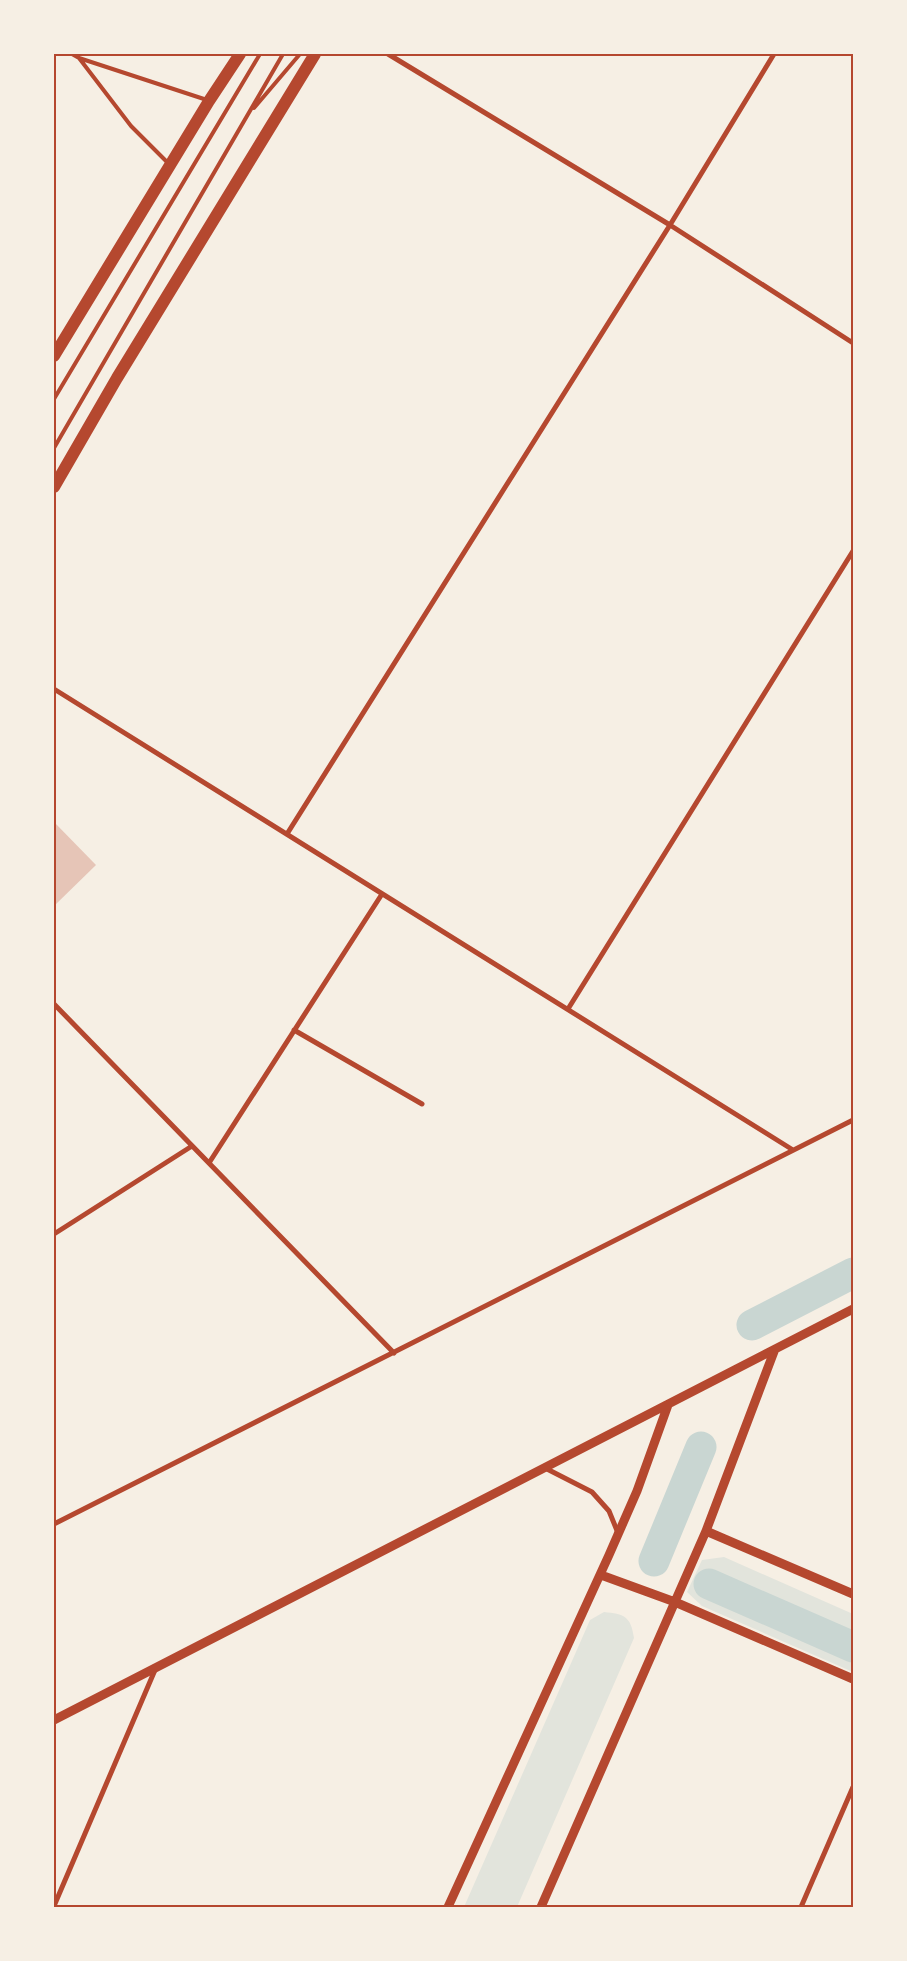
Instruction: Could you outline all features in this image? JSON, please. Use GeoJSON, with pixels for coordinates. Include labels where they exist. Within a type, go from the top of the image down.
{"type":"FeatureCollection","features":[{"type":"Feature","properties":{"kind":"main road"},"geometry":{"type":"LineString","coordinates":[[54,356],[57,342],[240,54]]}},
{"type":"Feature","properties":{"kind":"main road"},"geometry":{"type":"LineString","coordinates":[[54,487],[117,378],[315,54]]}},
{"type":"Feature","properties":{"kind":"street"},"geometry":{"type":"LineString","coordinates":[[388,54],[670,224],[853,343]]}},
{"type":"Feature","properties":{"kind":"street"},"geometry":{"type":"LineString","coordinates":[[286,834],[670,224],[774,54]]}},
{"type":"Feature","properties":{"kind":"street"},"geometry":{"type":"LineString","coordinates":[[568,1009],[853,551]]}},
{"type":"Feature","properties":{"kind":"street"},"geometry":{"type":"LineString","coordinates":[[54,689],[793,1150]]}},
{"type":"Feature","properties":{"kind":"street"},"geometry":{"type":"LineString","coordinates":[[209,1163],[382,894]]}},
{"type":"Feature","properties":{"kind":"street"},"geometry":{"type":"LineString","coordinates":[[54,1004],[394,1353]]}},
{"type":"Feature","properties":{"kind":"street"},"geometry":{"type":"LineString","coordinates":[[294,1030],[422,1104]]}},
{"type":"Feature","properties":{"kind":"street"},"geometry":{"type":"LineString","coordinates":[[54,1524],[853,1120]]}},
{"type":"Feature","properties":{"kind":"street"},"geometry":{"type":"LineString","coordinates":[[54,1234],[192,1146]]}},
{"type":"Feature","properties":{"kind":"street"},"geometry":{"type":"LineString","coordinates":[[54,1720],[853,1309]]}},
{"type":"Feature","properties":{"kind":"street"},"geometry":{"type":"LineString","coordinates":[[541,1907],[706,1531],[775,1349]]}},
{"type":"Feature","properties":{"kind":"street"},"geometry":{"type":"LineString","coordinates":[[448,1907],[619,1534],[637,1491],[668,1405]]}},
{"type":"Feature","properties":{"kind":"street"},"geometry":{"type":"LineString","coordinates":[[545,1468],[592,1492],[609,1511],[619,1534]]}},
{"type":"Feature","properties":{"kind":"street"},"geometry":{"type":"LineString","coordinates":[[706,1531],[853,1594]]}},
{"type":"Feature","properties":{"kind":"street"},"geometry":{"type":"LineString","coordinates":[[601,1575],[675,1602],[853,1678]]}},
{"type":"Feature","properties":{"kind":"street"},"geometry":{"type":"LineString","coordinates":[[54,1906],[156,1668]]}},
{"type":"Feature","properties":{"kind":"street"},"geometry":{"type":"LineString","coordinates":[[801,1907],[853,1787]]}},
{"type":"Feature","properties":{"kind":"lane"},"geometry":{"type":"LineString","coordinates":[[72,54],[79,58],[210,100]]}},
{"type":"Feature","properties":{"kind":"lane"},"geometry":{"type":"LineString","coordinates":[[54,399],[260,54]]}},
{"type":"Feature","properties":{"kind":"lane"},"geometry":{"type":"LineString","coordinates":[[54,448],[283,54]]}},
{"type":"Feature","properties":{"kind":"lane"},"geometry":{"type":"LineString","coordinates":[[246,118],[300,54]]}},
{"type":"Feature","properties":{"kind":"lane"},"geometry":{"type":"LineString","coordinates":[[79,58],[131,126],[170,166]]}},
{"type":"Feature","properties":{"kind":"shaded area"},"geometry":{"type":"Polygon","coordinates":[[[724,1557],[853,1614],[853,1672],[702,1606],[687,1592],[702,1560],[724,1557]]]}},
{"type":"Feature","properties":{"kind":"shaded area"},"geometry":{"type":"Polygon","coordinates":[[[604,1612],[621,1615],[625,1618],[631,1625],[634,1638],[517,1907],[464,1907],[590,1620],[604,1612]]]}},
{"type":"Feature","properties":{"kind":"building"},"geometry":{"type":"Polygon","coordinates":[[[54,822],[96,865],[54,906],[54,822]]]}},
{"type":"Feature","properties":{"kind":"waterway"},"geometry":{"type":"LineString","coordinates":[[752,1325],[853,1273]]}},
{"type":"Feature","properties":{"kind":"waterway"},"geometry":{"type":"LineString","coordinates":[[654,1561],[701,1447]]}},
{"type":"Feature","properties":{"kind":"waterway"},"geometry":{"type":"LineString","coordinates":[[709,1584],[853,1647]]}}]}
